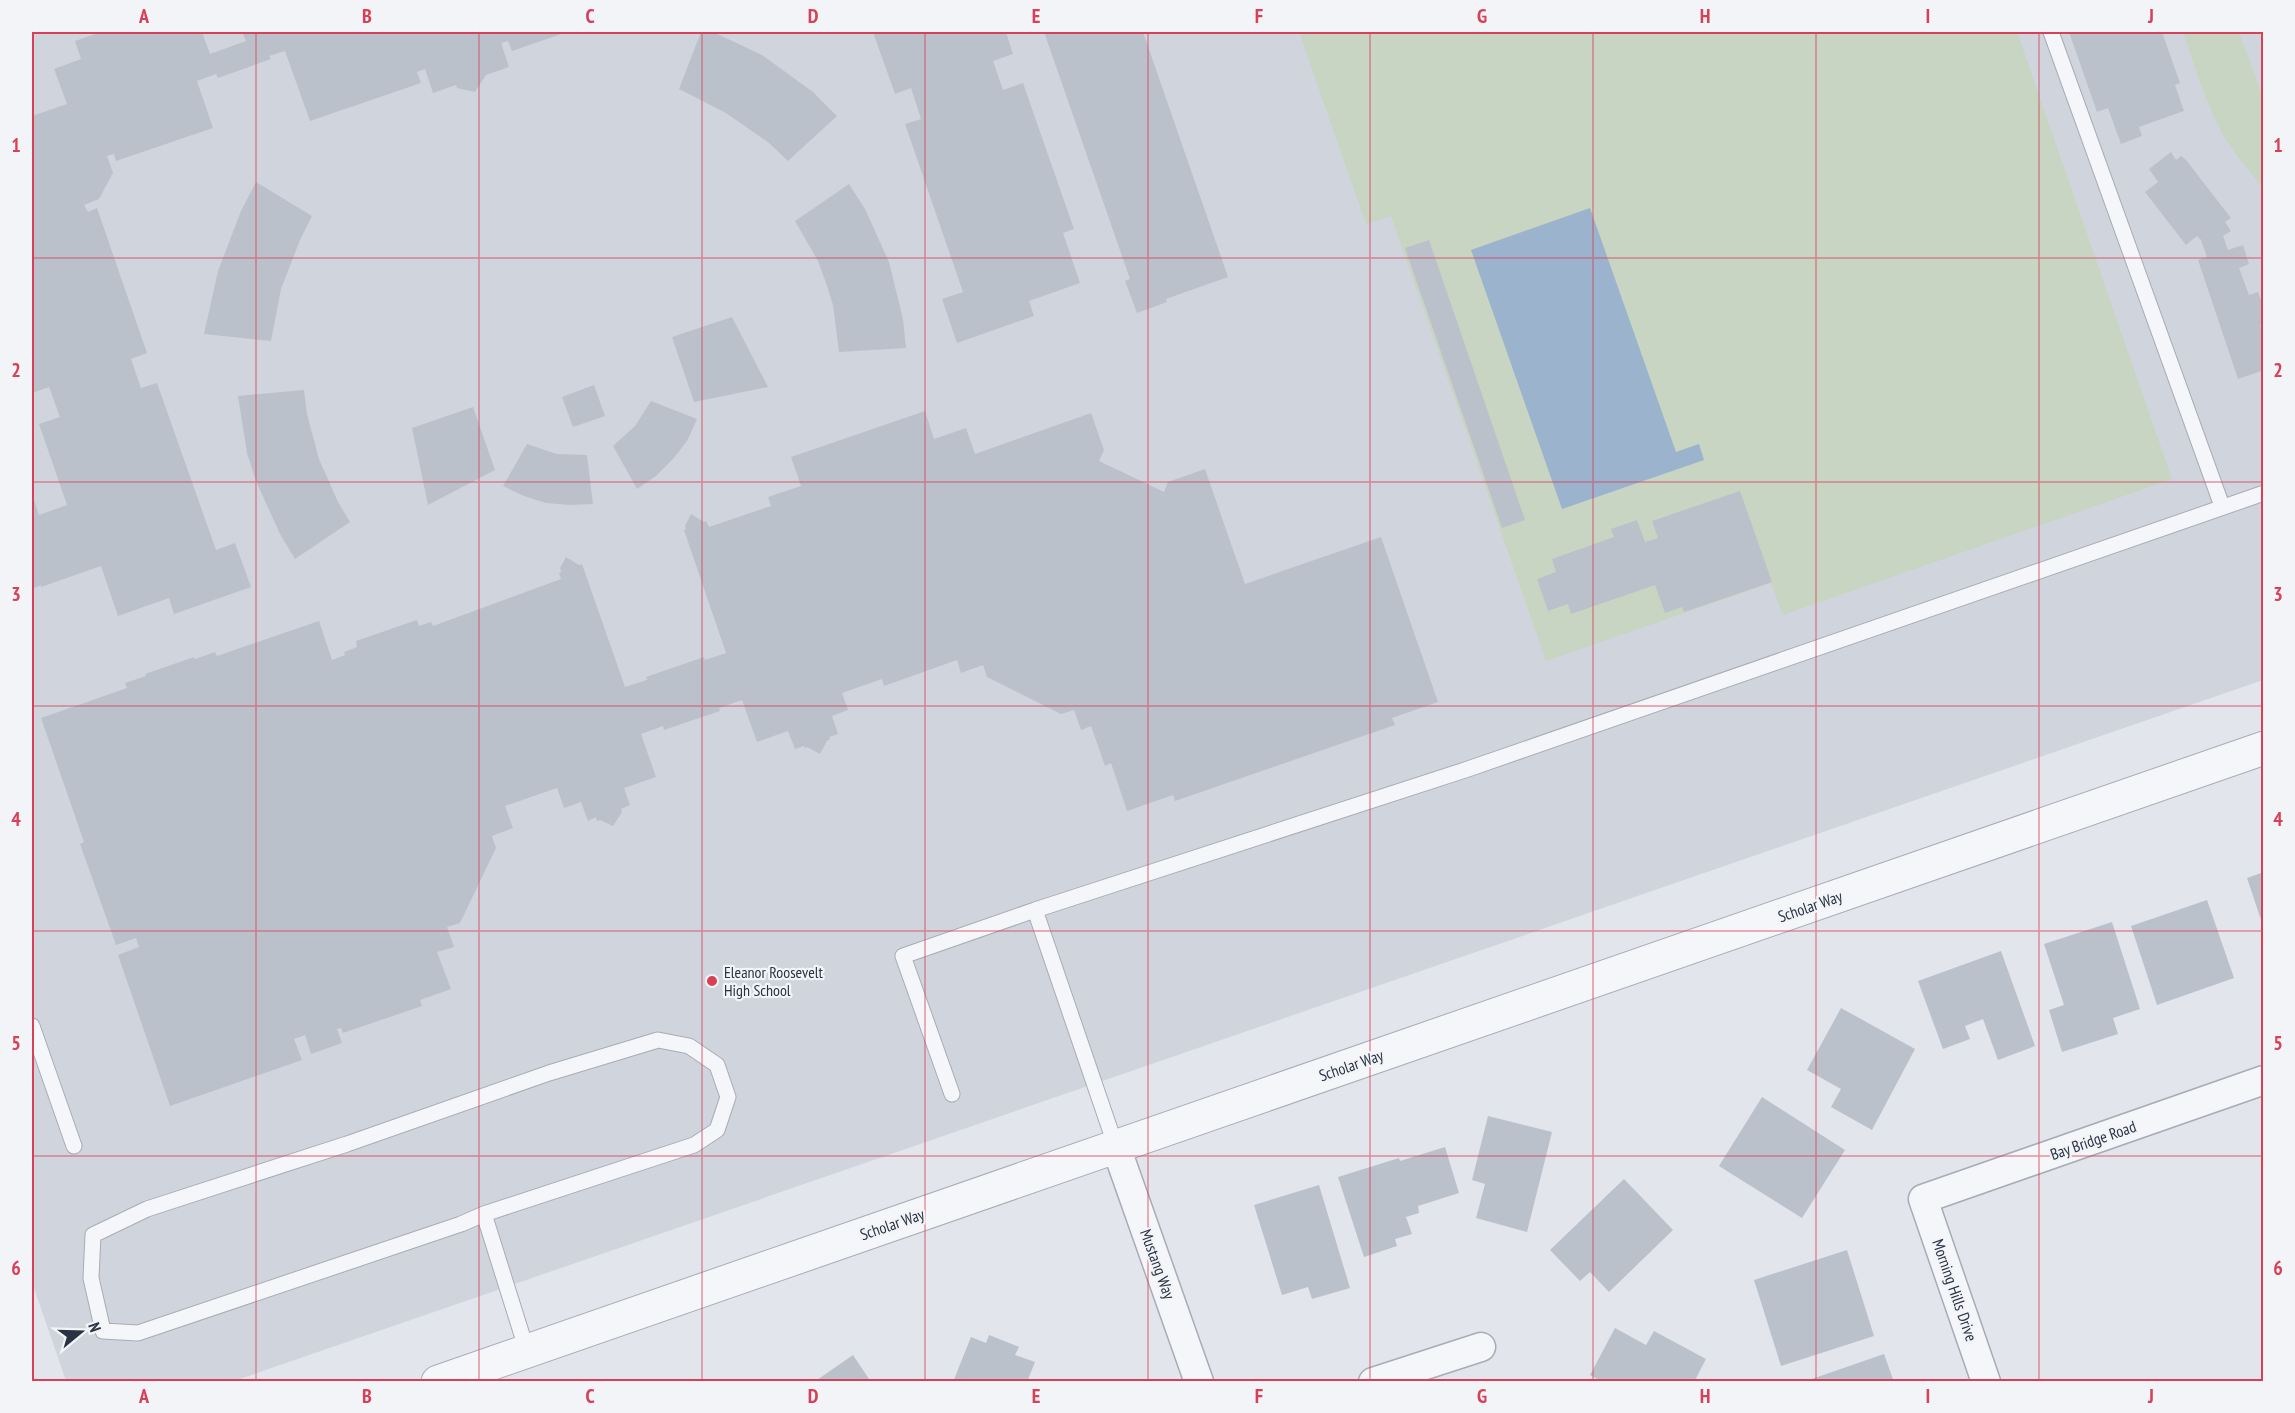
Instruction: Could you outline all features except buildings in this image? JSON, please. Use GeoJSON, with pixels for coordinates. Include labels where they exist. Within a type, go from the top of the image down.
{"type":"FeatureCollection","features":[{"type":"Feature","properties":{"kind":"street","name":"Scholar Way"},"geometry":{"type":"LineString","coordinates":[[438,1382],[2264,748]]}},
{"type":"Feature","properties":{"kind":"street","name":"Bay Bridge Road"},"geometry":{"type":"LineString","coordinates":[[1923,1199],[2264,1080]]}},
{"type":"Feature","properties":{"kind":"street","name":"Mustang Way"},"geometry":{"type":"LineString","coordinates":[[1116,1147],[1199,1382]]}},
{"type":"Feature","properties":{"kind":"street","name":"Morning Hills Drive"},"geometry":{"type":"LineString","coordinates":[[1923,1199],[1986,1382]]}},
{"type":"Feature","properties":{"kind":"street"},"geometry":{"type":"LineString","coordinates":[[1373,1382],[1481,1347]]}},
{"type":"Feature","properties":{"kind":"lane"},"geometry":{"type":"LineString","coordinates":[[2051,32],[2222,506]]}},
{"type":"Feature","properties":{"kind":"lane"},"geometry":{"type":"LineString","coordinates":[[952,1094],[903,956],[1035,910],[1468,769],[2264,493]]}},
{"type":"Feature","properties":{"kind":"lane"},"geometry":{"type":"LineString","coordinates":[[1035,910],[1116,1147]]}},
{"type":"Feature","properties":{"kind":"lane"},"geometry":{"type":"LineString","coordinates":[[32,1026],[74,1146]]}},
{"type":"Feature","properties":{"kind":"lane"},"geometry":{"type":"LineString","coordinates":[[658,1040],[689,1046],[717,1065],[728,1097],[717,1130],[694,1145],[484,1215],[138,1333],[103,1331],[91,1278],[93,1235],[147,1209],[347,1144],[549,1073],[658,1040]]}},
{"type":"Feature","properties":{"kind":"lane"},"geometry":{"type":"LineString","coordinates":[[484,1215],[527,1351]]}},
{"type":"Feature","properties":{"kind":"shaded area","name":"Eleanor Roosevelt High School"},"geometry":{"type":"Polygon","coordinates":[[[32,32],[2263,32],[2263,680],[234,1381],[66,1381],[32,1282],[32,32]]]}},
{"type":"Feature","properties":{"kind":"green space"},"geometry":{"type":"Polygon","coordinates":[[[1299,32],[2017,32],[2172,479],[1783,615],[1771,583],[1546,661],[1391,216],[1366,224],[1299,32]]]}},
{"type":"Feature","properties":{"kind":"green space"},"geometry":{"type":"Polygon","coordinates":[[[2183,32],[2239,32],[2263,98],[2263,187],[2234,151],[2219,127],[2183,32]]]}},
{"type":"Feature","properties":{"kind":"water"},"geometry":{"type":"Polygon","coordinates":[[[1590,208],[1676,452],[1699,444],[1704,460],[1562,509],[1471,250],[1590,208]]]}},
{"type":"Feature","properties":{"kind":"place","name":"Eleanor Roosevelt High School"},"geometry":{"type":"Point","coordinates":[712,981]}}]}
